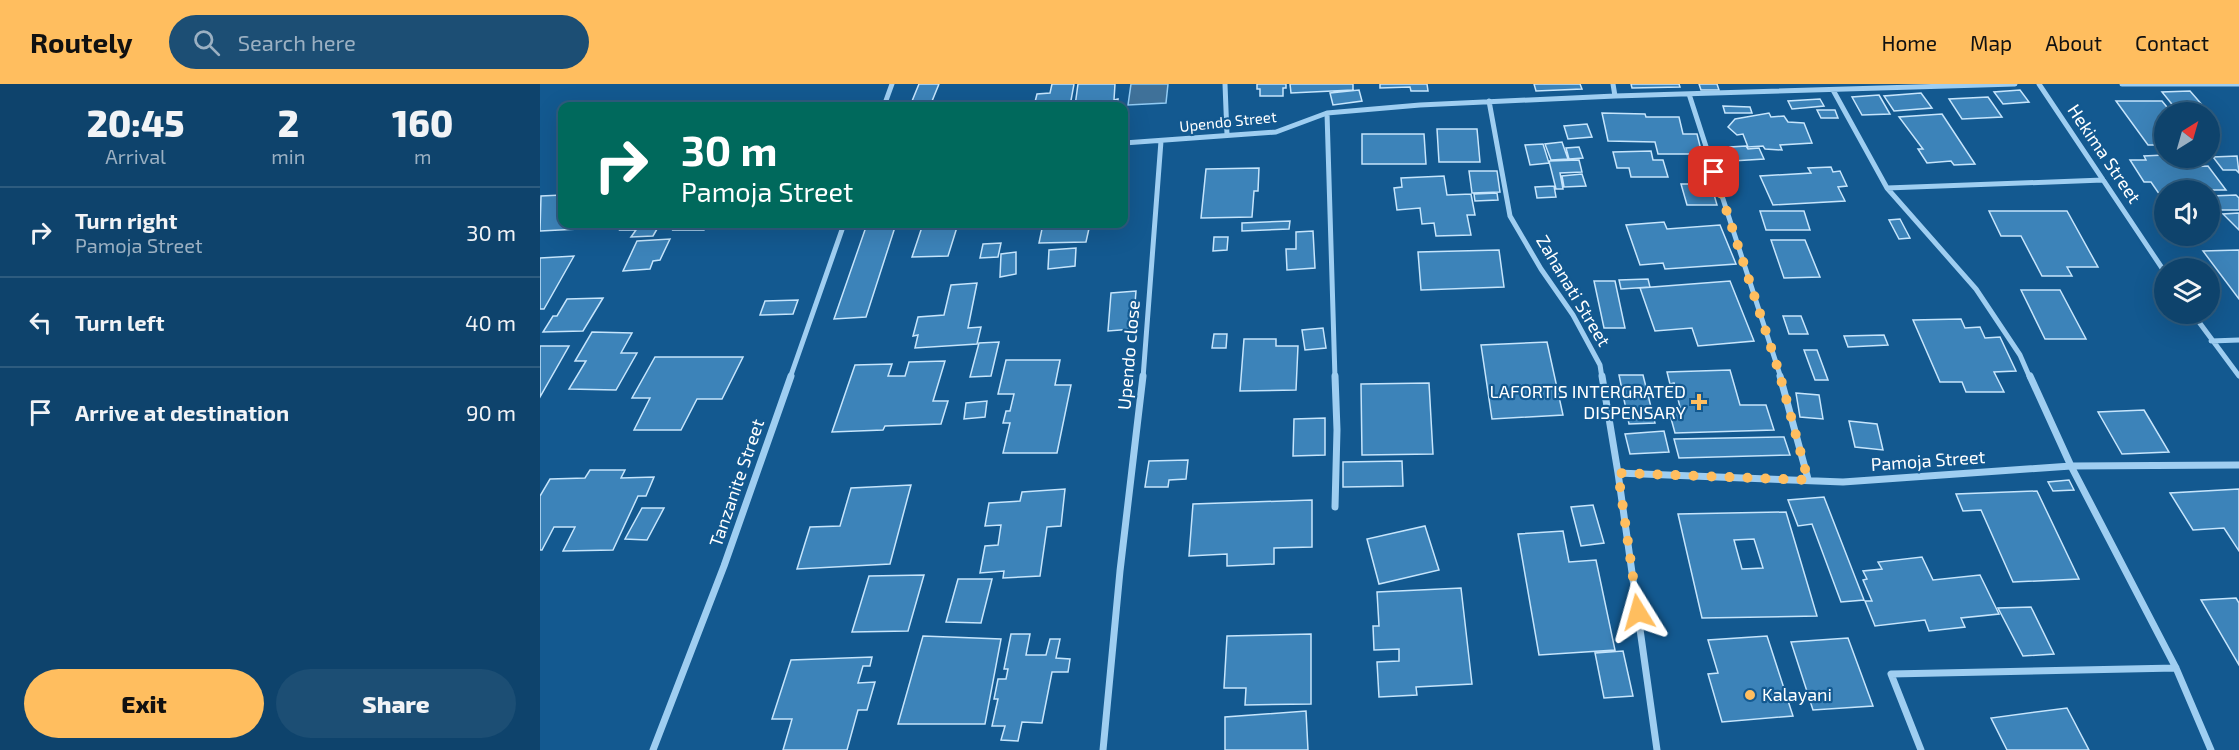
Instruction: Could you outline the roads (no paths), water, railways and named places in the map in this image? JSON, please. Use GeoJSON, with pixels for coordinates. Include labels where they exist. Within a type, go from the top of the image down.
{"type":"FeatureCollection","features":[{"type":"Feature","properties":{"kind":"street"},"geometry":{"type":"LineString","coordinates":[[886,102],[892,84]]}},
{"type":"Feature","properties":{"kind":"street"},"geometry":{"type":"LineString","coordinates":[[1225,84],[1227,135]]}},
{"type":"Feature","properties":{"kind":"street"},"geometry":{"type":"LineString","coordinates":[[1613,84],[1615,96]]}},
{"type":"Feature","properties":{"kind":"street","name":"Upendo Street"},"geometry":{"type":"LineString","coordinates":[[1128,143],[1276,132],[1327,113],[1489,101],[2015,84]]}},
{"type":"Feature","properties":{"kind":"street","name":"Hekima Street"},"geometry":{"type":"LineString","coordinates":[[2038,84],[2155,258]]}},
{"type":"Feature","properties":{"kind":"street"},"geometry":{"type":"LineString","coordinates":[[2122,84],[2239,84]]}},
{"type":"Feature","properties":{"kind":"street"},"geometry":{"type":"LineString","coordinates":[[1833,90],[1887,188],[1976,289],[2013,345],[2072,466],[2176,668],[2211,750]]}},
{"type":"Feature","properties":{"kind":"street"},"geometry":{"type":"LineString","coordinates":[[1689,94],[1779,372],[1808,480]]}},
{"type":"Feature","properties":{"kind":"street","name":"Zahanati Street"},"geometry":{"type":"LineString","coordinates":[[1489,101],[1510,216],[1541,269],[1573,315],[1600,365],[1618,473],[1657,750]]}},
{"type":"Feature","properties":{"kind":"street"},"geometry":{"type":"LineString","coordinates":[[1327,113],[1337,430],[1335,507]]}},
{"type":"Feature","properties":{"kind":"street","name":"Upendo close"},"geometry":{"type":"LineString","coordinates":[[1103,750],[1120,571],[1144,371],[1161,141]]}},
{"type":"Feature","properties":{"kind":"street"},"geometry":{"type":"LineString","coordinates":[[1887,188],[2103,180]]}},
{"type":"Feature","properties":{"kind":"street","name":"Tanzanite Street"},"geometry":{"type":"LineString","coordinates":[[653,750],[724,566],[843,228]]}},
{"type":"Feature","properties":{"kind":"street"},"geometry":{"type":"LineString","coordinates":[[2200,324],[2239,376]]}},
{"type":"Feature","properties":{"kind":"street"},"geometry":{"type":"LineString","coordinates":[[2211,340],[2239,340]]}},
{"type":"Feature","properties":{"kind":"street","name":"Pamoja Street"},"geometry":{"type":"LineString","coordinates":[[1618,473],[1842,482],[2072,466],[2239,465]]}},
{"type":"Feature","properties":{"kind":"street"},"geometry":{"type":"LineString","coordinates":[[1921,750],[1892,674],[2176,668]]}},
{"type":"Feature","properties":{"kind":"water"},"geometry":{"type":"Polygon","coordinates":[[[1131,84],[1168,84],[1166,103],[1128,105],[1131,84]]]}},
{"type":"Feature","properties":{"kind":"place","name":"LAFORTIS INTERGRATED DISPENSARY"},"geometry":{"type":"Point","coordinates":[1699,402]}},
{"type":"Feature","properties":{"kind":"place","name":"Kalayani"},"geometry":{"type":"Point","coordinates":[1750,695]}}]}
